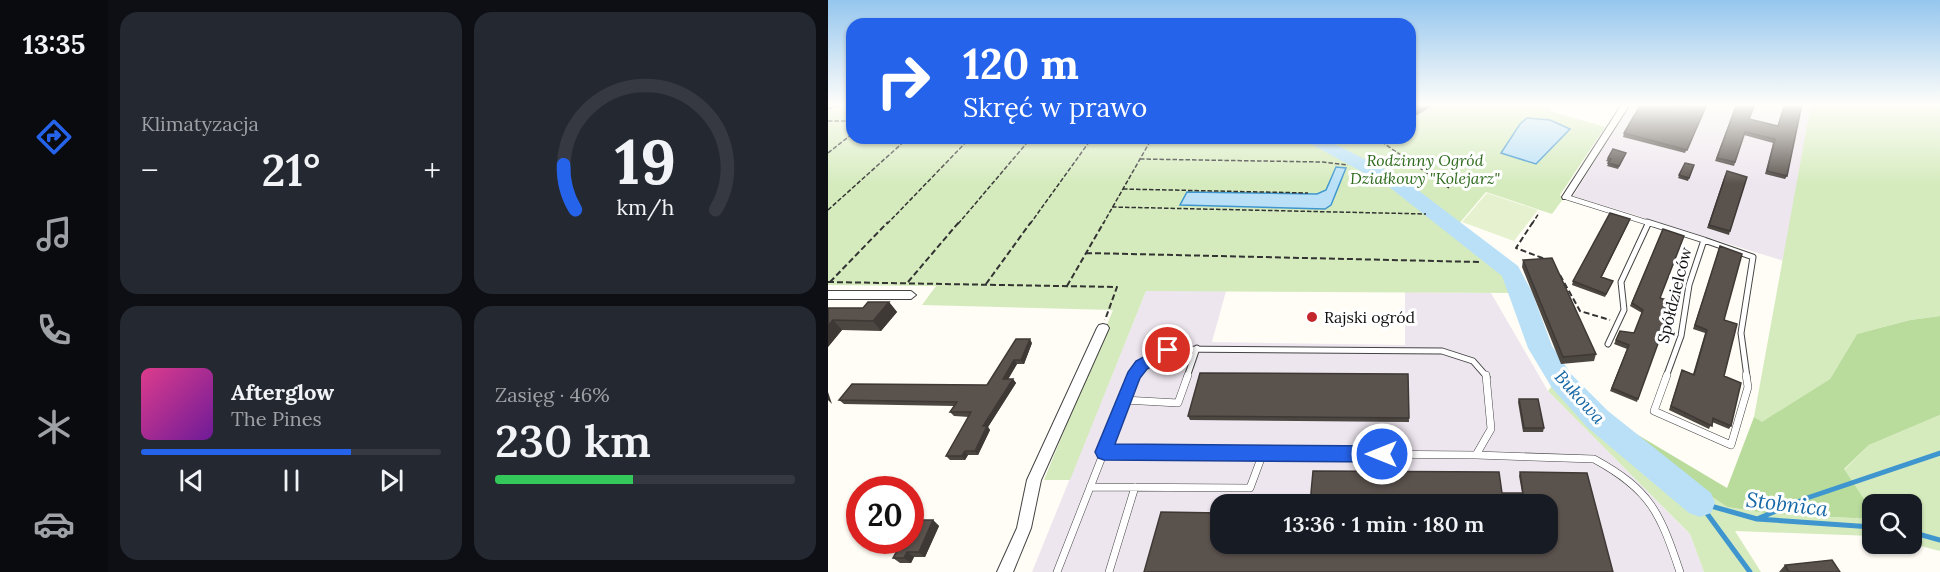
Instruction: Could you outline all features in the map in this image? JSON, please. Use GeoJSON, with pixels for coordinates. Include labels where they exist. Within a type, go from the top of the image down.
{"type":"FeatureCollection","features":[{"type":"Feature","properties":{"kind":"street","name":"Spółdzielców"},"geometry":{"type":"LineString","coordinates":[[1566,197],[1609,131]]}},
{"type":"Feature","properties":{"kind":"street"},"geometry":{"type":"LineString","coordinates":[[828,295],[911,295]]}},
{"type":"Feature","properties":{"kind":"street"},"geometry":{"type":"LineString","coordinates":[[1005,572],[1024,528],[1034,480],[1103,328]]}},
{"type":"Feature","properties":{"kind":"lane","name":"Spółdzielców"},"geometry":{"type":"LineString","coordinates":[[1566,197],[1648,224],[1704,240],[1753,256],[1742,333],[1748,387],[1731,445],[1654,411],[1681,336],[1689,285],[1704,240]]}},
{"type":"Feature","properties":{"kind":"lane"},"geometry":{"type":"LineString","coordinates":[[1608,344],[1624,310],[1621,282],[1648,224]]}},
{"type":"Feature","properties":{"kind":"lane"},"geometry":{"type":"LineString","coordinates":[[1124,400],[1179,403],[1197,348]]}},
{"type":"Feature","properties":{"kind":"lane"},"geometry":{"type":"LineString","coordinates":[[1057,572],[1124,400],[1141,365],[1168,350],[1197,348],[1410,349],[1461,355],[1473,361],[1487,376],[1491,429],[1476,455]]}},
{"type":"Feature","properties":{"kind":"lane"},"geometry":{"type":"LineString","coordinates":[[1104,452],[1476,455],[1594,459],[1610,467],[1634,487],[1661,517],[1680,572]]}},
{"type":"Feature","properties":{"kind":"lane"},"geometry":{"type":"LineString","coordinates":[[1090,488],[1250,488],[1263,453]]}},
{"type":"Feature","properties":{"kind":"lane"},"geometry":{"type":"LineString","coordinates":[[1109,572],[1135,487]]}},
{"type":"Feature","properties":{"kind":"path"},"geometry":{"type":"LineString","coordinates":[[828,153],[846,139]]}},
{"type":"Feature","properties":{"kind":"path"},"geometry":{"type":"LineString","coordinates":[[828,210],[901,144]]}},
{"type":"Feature","properties":{"kind":"path"},"geometry":{"type":"LineString","coordinates":[[829,282],[964,144]]}},
{"type":"Feature","properties":{"kind":"path"},"geometry":{"type":"LineString","coordinates":[[908,283],[1026,144]]}},
{"type":"Feature","properties":{"kind":"path"},"geometry":{"type":"LineString","coordinates":[[986,284],[1088,144]]}},
{"type":"Feature","properties":{"kind":"path"},"geometry":{"type":"LineString","coordinates":[[1067,286],[1149,144]]}},
{"type":"Feature","properties":{"kind":"path"},"geometry":{"type":"LineString","coordinates":[[1385,144],[1449,189]]}},
{"type":"Feature","properties":{"kind":"path"},"geometry":{"type":"LineString","coordinates":[[1140,159],[1323,162],[1348,165]]}},
{"type":"Feature","properties":{"kind":"path"},"geometry":{"type":"LineString","coordinates":[[1123,189],[1308,193]]}},
{"type":"Feature","properties":{"kind":"path"},"geometry":{"type":"LineString","coordinates":[[1112,207],[1426,214]]}},
{"type":"Feature","properties":{"kind":"path"},"geometry":{"type":"LineString","coordinates":[[1539,213],[1516,248],[1552,261]]}},
{"type":"Feature","properties":{"kind":"path"},"geometry":{"type":"LineString","coordinates":[[1086,253],[1479,262]]}},
{"type":"Feature","properties":{"kind":"path"},"geometry":{"type":"LineString","coordinates":[[1558,272],[1580,311],[1618,323]]}},
{"type":"Feature","properties":{"kind":"path"},"geometry":{"type":"LineString","coordinates":[[829,282],[1117,287],[1109,310]]}},
{"type":"Feature","properties":{"kind":"shaded area"},"geometry":{"type":"Polygon","coordinates":[[[1614,131],[1806,131],[1784,261],[1573,196],[1614,131]]]}},
{"type":"Feature","properties":{"kind":"shaded area"},"geometry":{"type":"Polygon","coordinates":[[[1146,291],[1226,291],[1212,342],[1405,345],[1405,292],[1491,293],[1548,391],[1690,534],[1704,572],[1032,572],[1146,291]]]}},
{"type":"Feature","properties":{"kind":"green space"},"geometry":{"type":"Polygon","coordinates":[[[828,131],[846,131],[846,144],[1316,144],[1337,153],[1398,189],[1503,268],[1517,293],[1146,291],[1070,480],[1044,480],[1113,310],[922,305],[936,286],[828,285],[828,131]]]}},
{"type":"Feature","properties":{"kind":"green space","name":"Rodzinny Ogród Działkowy \"Kolejarz\""},"geometry":{"type":"Polygon","coordinates":[[[1416,131],[1603,131],[1560,195],[1563,199],[1552,214],[1486,192],[1458,225],[1392,177],[1326,144],[1416,144],[1416,131]]]}},
{"type":"Feature","properties":{"kind":"green space"},"geometry":{"type":"Polygon","coordinates":[[[1806,131],[1940,131],[1940,316],[1910,320],[1857,334],[1830,379],[1762,423],[1754,417],[1806,131]]]}},
{"type":"Feature","properties":{"kind":"green space"},"geometry":{"type":"Polygon","coordinates":[[[1487,193],[1538,210],[1514,241],[1462,222],[1487,193]]]}},
{"type":"Feature","properties":{"kind":"green space"},"geometry":{"type":"Polygon","coordinates":[[[1940,316],[1940,415],[1869,445],[1844,469],[1862,496],[1862,519],[1771,514],[1727,507],[1650,454],[1638,435],[1727,488],[1754,417],[1762,422],[1830,379],[1857,334],[1910,320],[1940,316]]]}},
{"type":"Feature","properties":{"kind":"green space"},"geometry":{"type":"Polygon","coordinates":[[[1563,372],[1615,421],[1638,435],[1650,454],[1727,507],[1771,514],[1862,519],[1862,536],[1735,531],[1761,572],[1704,572],[1690,534],[1548,391],[1563,372]]]}},
{"type":"Feature","properties":{"kind":"green space"},"geometry":{"type":"Polygon","coordinates":[[[1940,415],[1940,551],[1922,546],[1922,494],[1862,494],[1862,496],[1844,470],[1869,445],[1940,415]]]}},
{"type":"Feature","properties":{"kind":"water"},"geometry":{"type":"Polygon","coordinates":[[[1516,131],[1568,131],[1536,164],[1501,153],[1516,131]]]}},
{"type":"Feature","properties":{"kind":"water"},"geometry":{"type":"Polygon","coordinates":[[[1336,167],[1346,168],[1331,205],[1325,209],[1180,205],[1187,192],[1317,194],[1326,190],[1336,167]]]}},
{"type":"Feature","properties":{"kind":"building"},"geometry":{"type":"Polygon","coordinates":[[[1625,131],[1695,131],[1687,150],[1624,133],[1625,131]]]}},
{"type":"Feature","properties":{"kind":"building"},"geometry":{"type":"Polygon","coordinates":[[[1727,131],[1796,131],[1787,176],[1767,171],[1775,139],[1745,132],[1735,162],[1717,158],[1727,131]]]}},
{"type":"Feature","properties":{"kind":"building"},"geometry":{"type":"Polygon","coordinates":[[[1613,149],[1626,153],[1619,166],[1608,163],[1613,149]]]}},
{"type":"Feature","properties":{"kind":"building"},"geometry":{"type":"Polygon","coordinates":[[[1685,163],[1694,165],[1689,178],[1679,175],[1685,163]]]}},
{"type":"Feature","properties":{"kind":"building"},"geometry":{"type":"Polygon","coordinates":[[[1727,171],[1747,177],[1730,231],[1709,225],[1727,171]]]}},
{"type":"Feature","properties":{"kind":"building"},"geometry":{"type":"Polygon","coordinates":[[[1610,213],[1630,219],[1601,277],[1613,281],[1606,294],[1573,281],[1610,213]]]}},
{"type":"Feature","properties":{"kind":"building"},"geometry":{"type":"Polygon","coordinates":[[[1663,229],[1684,236],[1660,298],[1673,302],[1638,399],[1612,388],[1629,345],[1616,340],[1620,331],[1634,333],[1643,310],[1632,303],[1663,229]]]}},
{"type":"Feature","properties":{"kind":"building"},"geometry":{"type":"Polygon","coordinates":[[[1720,246],[1742,254],[1724,320],[1737,324],[1724,376],[1741,383],[1731,426],[1713,418],[1712,426],[1671,406],[1682,370],[1694,375],[1707,330],[1695,325],[1720,246]]]}},
{"type":"Feature","properties":{"kind":"building"},"geometry":{"type":"Polygon","coordinates":[[[1552,258],[1596,354],[1563,357],[1523,260],[1552,258]]]}},
{"type":"Feature","properties":{"kind":"building"},"geometry":{"type":"Polygon","coordinates":[[[868,302],[889,302],[873,321],[833,320],[828,326],[828,308],[863,308],[868,302]]]}},
{"type":"Feature","properties":{"kind":"building"},"geometry":{"type":"Polygon","coordinates":[[[1016,339],[1030,339],[1021,360],[1014,360],[1003,379],[1013,379],[983,426],[987,426],[975,451],[965,451],[962,456],[946,456],[971,412],[950,412],[957,402],[839,400],[852,384],[987,385],[1016,339]]]}},
{"type":"Feature","properties":{"kind":"building"},"geometry":{"type":"Polygon","coordinates":[[[1200,373],[1408,374],[1409,418],[1188,416],[1200,373]]]}},
{"type":"Feature","properties":{"kind":"building"},"geometry":{"type":"Polygon","coordinates":[[[1519,399],[1538,399],[1544,428],[1524,428],[1519,399]]]}},
{"type":"Feature","properties":{"kind":"building"},"geometry":{"type":"Polygon","coordinates":[[[1313,471],[1499,472],[1502,493],[1523,493],[1520,472],[1587,473],[1613,572],[1144,572],[1161,512],[1210,513],[1210,554],[1558,554],[1558,494],[1311,494],[1313,471]]]}},
{"type":"Feature","properties":{"kind":"building"},"geometry":{"type":"Polygon","coordinates":[[[924,520],[933,520],[924,541],[924,520]]]}},
{"type":"Feature","properties":{"kind":"building"},"geometry":{"type":"Polygon","coordinates":[[[895,554],[906,554],[904,558],[893,558],[895,554]]]}},
{"type":"Feature","properties":{"kind":"building"},"geometry":{"type":"Polygon","coordinates":[[[1832,560],[1840,572],[1789,572],[1785,565],[1832,560]]]}},
{"type":"Feature","properties":{"kind":"waterway","name":"Bukowa"},"geometry":{"type":"LineString","coordinates":[[1322,144],[1395,182],[1510,271],[1521,292],[1540,348],[1562,381],[1579,401],[1618,437],[1700,503]]}},
{"type":"Feature","properties":{"kind":"waterway"},"geometry":{"type":"LineString","coordinates":[[1757,519],[1807,498],[1940,453]]}},
{"type":"Feature","properties":{"kind":"waterway","name":"Stobnica"},"geometry":{"type":"LineString","coordinates":[[1700,503],[1757,519]]}},
{"type":"Feature","properties":{"kind":"waterway","name":"Bukowa"},"geometry":{"type":"LineString","coordinates":[[1700,504],[1750,572]]}},
{"type":"Feature","properties":{"kind":"waterway","name":"Stobnica"},"geometry":{"type":"LineString","coordinates":[[1757,519],[1862,526]]}},
{"type":"Feature","properties":{"kind":"waterway","name":"Stobnica"},"geometry":{"type":"LineString","coordinates":[[1922,535],[1940,540]]}},
{"type":"Feature","properties":{"kind":"place","name":"Rajski ogród"},"geometry":{"type":"Point","coordinates":[1312,317]}},
{"type":"Feature","properties":{"kind":"route"},"geometry":{"type":"LineString","coordinates":[[1168,350],[1141,365],[1133,376],[1104,452],[1382,454]]}}]}
